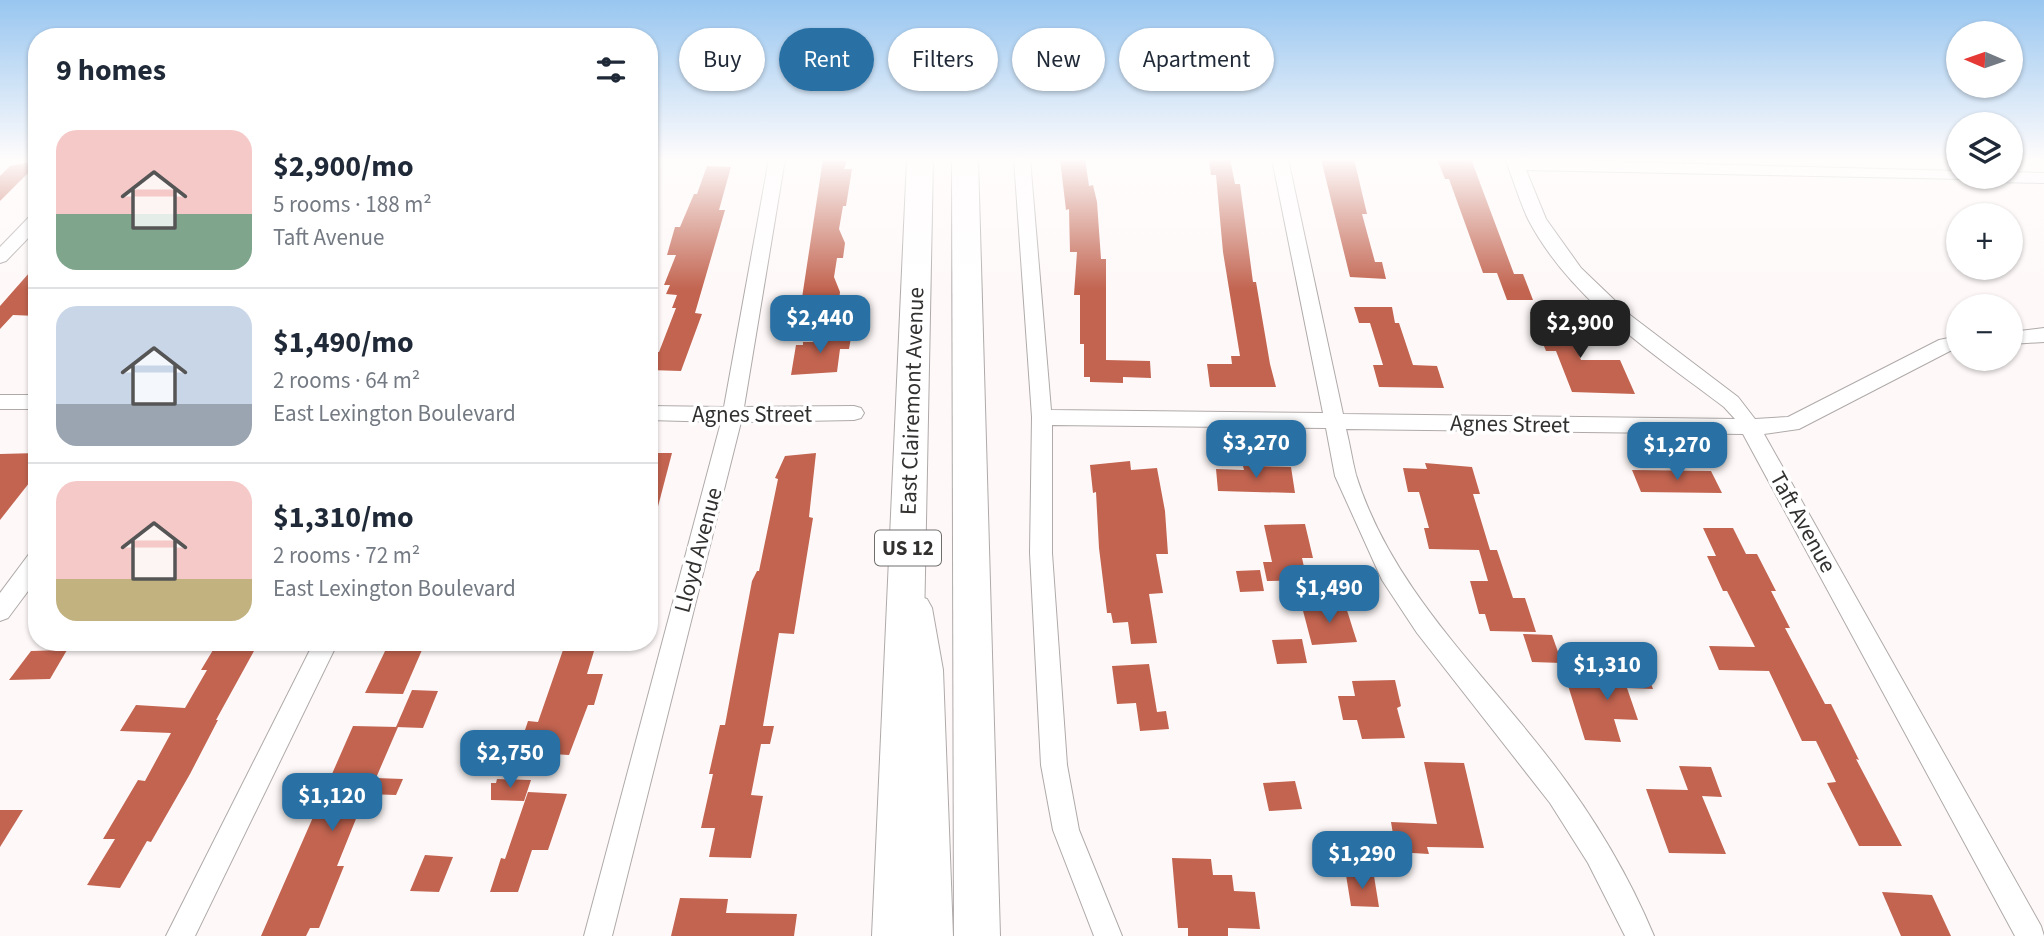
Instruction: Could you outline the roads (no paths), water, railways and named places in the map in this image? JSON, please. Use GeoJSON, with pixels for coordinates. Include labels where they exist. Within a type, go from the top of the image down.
{"type":"FeatureCollection","features":[{"type":"Feature","properties":{"kind":"main road","name":"East Clairemont Avenue"},"geometry":{"type":"LineString","coordinates":[[895,936],[919,203]]}},
{"type":"Feature","properties":{"kind":"main road"},"geometry":{"type":"LineString","coordinates":[[946,203],[946,412],[968,477]]}},
{"type":"Feature","properties":{"kind":"main road","name":"US 12"},"geometry":{"type":"LineString","coordinates":[[965,203],[968,477],[979,930]]}},
{"type":"Feature","properties":{"kind":"street","name":"Lloyd Avenue"},"geometry":{"type":"LineString","coordinates":[[598,936],[733,415],[769,203]]}},
{"type":"Feature","properties":{"kind":"street"},"geometry":{"type":"LineString","coordinates":[[1025,203],[1042,417],[1041,553],[1054,765],[1066,830],[1078,866],[1108,936]]}},
{"type":"Feature","properties":{"kind":"street"},"geometry":{"type":"LineString","coordinates":[[1289,203],[1346,476],[1366,524],[1391,574],[1426,626],[1546,775],[1589,841],[1640,936]]}},
{"type":"Feature","properties":{"kind":"street","name":"Taft Avenue"},"geometry":{"type":"LineString","coordinates":[[1531,203],[1538,220],[1562,255],[1590,287],[1626,321],[1731,402],[1751,427],[2031,936]]}},
{"type":"Feature","properties":{"kind":"street"},"geometry":{"type":"LineString","coordinates":[[0,257],[28,228]]}},
{"type":"Feature","properties":{"kind":"street"},"geometry":{"type":"LineString","coordinates":[[2023,337],[2044,335]]}},
{"type":"Feature","properties":{"kind":"street","name":"Agnes Street"},"geometry":{"type":"LineString","coordinates":[[1042,417],[1751,427],[1792,424],[1946,345]]}},
{"type":"Feature","properties":{"kind":"street"},"geometry":{"type":"LineString","coordinates":[[0,402],[28,402]]}},
{"type":"Feature","properties":{"kind":"street","name":"Agnes Street"},"geometry":{"type":"LineString","coordinates":[[658,413],[854,413]]}},
{"type":"Feature","properties":{"kind":"street"},"geometry":{"type":"LineString","coordinates":[[908,551],[928,670],[935,936]]}},
{"type":"Feature","properties":{"kind":"street"},"geometry":{"type":"LineString","coordinates":[[0,611],[28,573]]}},
{"type":"Feature","properties":{"kind":"street"},"geometry":{"type":"LineString","coordinates":[[180,936],[322,651]]}}]}
